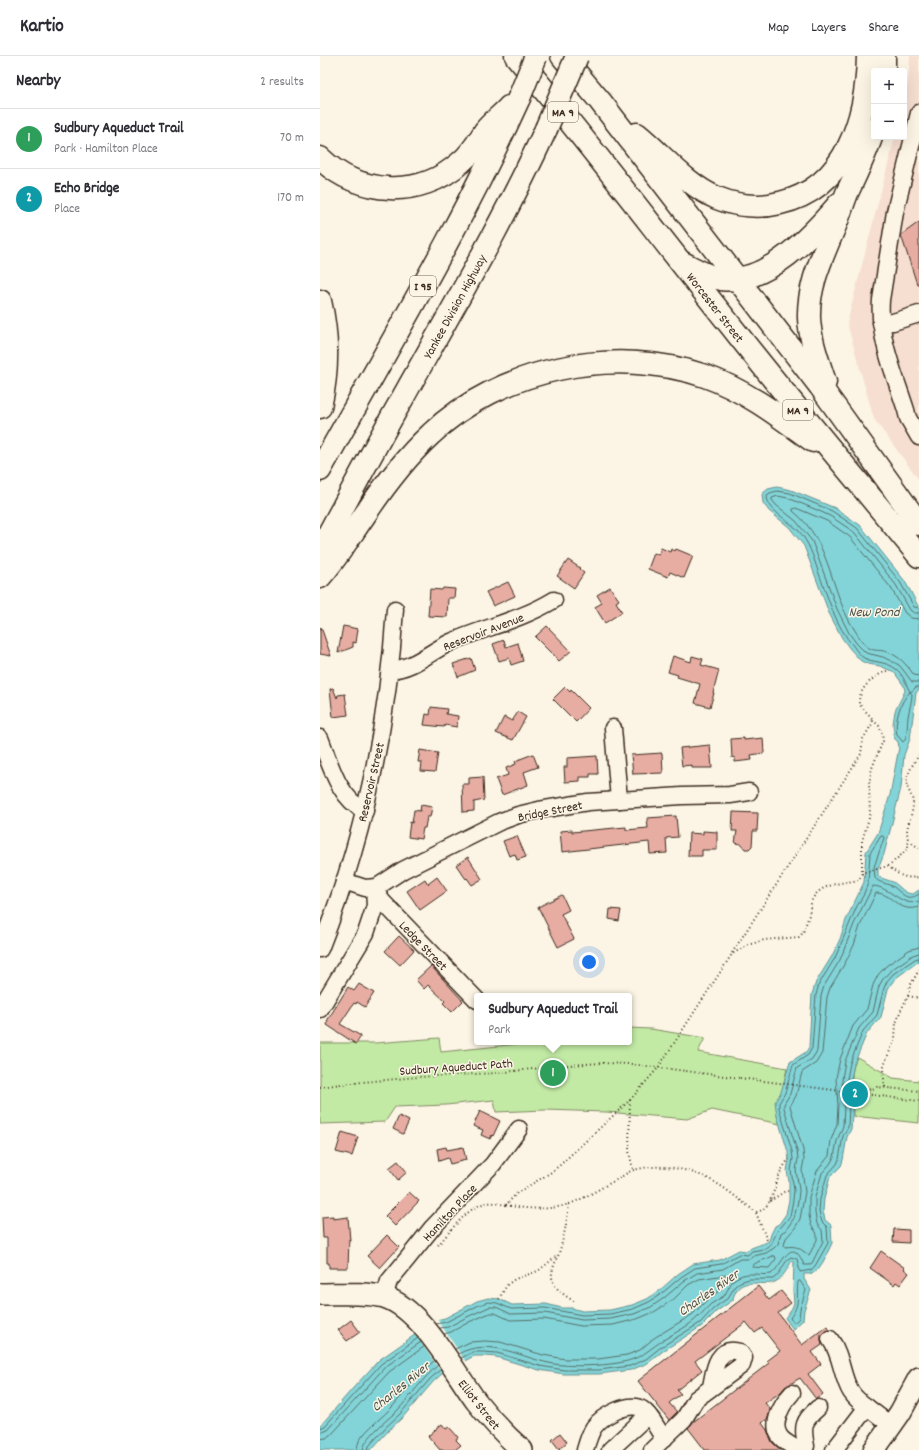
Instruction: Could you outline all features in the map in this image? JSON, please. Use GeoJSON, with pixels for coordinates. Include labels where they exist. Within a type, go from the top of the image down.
{"type":"FeatureCollection","features":[{"type":"Feature","properties":{"kind":"highway","name":"Worcester Street"},"geometry":{"type":"LineString","coordinates":[[516,56],[575,126],[762,366],[844,466],[911,530]]}},
{"type":"Feature","properties":{"kind":"highway","name":"I 95"},"geometry":{"type":"LineString","coordinates":[[320,470],[450,238],[519,98],[536,56]]}},
{"type":"Feature","properties":{"kind":"highway","name":"Worcester Street"},"geometry":{"type":"LineString","coordinates":[[562,56],[604,107],[737,278],[872,457],[911,530],[919,556]]}},
{"type":"Feature","properties":{"kind":"highway","name":"Yankee Division Highway"},"geometry":{"type":"LineString","coordinates":[[320,550],[380,439],[484,254],[523,178],[577,56]]}},
{"type":"Feature","properties":{"kind":"highway"},"geometry":{"type":"LineString","coordinates":[[604,107],[655,148],[688,179],[705,192],[724,201],[737,204],[761,206],[776,204],[794,198],[813,189],[830,175],[844,156],[855,133],[864,100],[868,56]]}},
{"type":"Feature","properties":{"kind":"highway"},"geometry":{"type":"LineString","coordinates":[[884,56],[884,68]]}},
{"type":"Feature","properties":{"kind":"highway"},"geometry":{"type":"LineString","coordinates":[[320,158],[340,174],[367,185],[393,189],[410,188],[442,176],[462,161],[474,149],[486,130],[519,98]]}},
{"type":"Feature","properties":{"kind":"highway"},"geometry":{"type":"LineString","coordinates":[[834,406],[815,353],[810,326],[809,308],[811,292],[815,277],[846,195],[862,161],[871,137]]}},
{"type":"Feature","properties":{"kind":"highway"},"geometry":{"type":"LineString","coordinates":[[680,262],[716,278],[730,279],[759,272],[789,253],[812,234],[846,195]]}},
{"type":"Feature","properties":{"kind":"highway"},"geometry":{"type":"LineString","coordinates":[[320,301],[326,350],[324,384],[320,407]]}},
{"type":"Feature","properties":{"kind":"highway"},"geometry":{"type":"LineString","coordinates":[[320,577],[334,561],[377,497],[398,470],[419,445],[438,427],[466,407],[498,389],[526,378],[561,369],[591,364],[621,363],[661,366],[705,376],[733,388],[761,404],[782,418],[844,466]]}},
{"type":"Feature","properties":{"kind":"highway"},"geometry":{"type":"LineString","coordinates":[[872,457],[919,508]]}},
{"type":"Feature","properties":{"kind":"highway"},"geometry":{"type":"LineString","coordinates":[[911,530],[919,564]]}},
{"type":"Feature","properties":{"kind":"main road"},"geometry":{"type":"LineString","coordinates":[[320,1294],[384,1297]]}},
{"type":"Feature","properties":{"kind":"main road","name":"Elliot Street"},"geometry":{"type":"LineString","coordinates":[[384,1297],[406,1310],[424,1327],[476,1402],[492,1421],[522,1450]]}},
{"type":"Feature","properties":{"kind":"main road"},"geometry":{"type":"LineString","coordinates":[[874,1450],[916,1390]]}},
{"type":"Feature","properties":{"kind":"street"},"geometry":{"type":"LineString","coordinates":[[919,113],[894,222],[881,300],[881,323],[883,338],[908,418],[919,437]]}},
{"type":"Feature","properties":{"kind":"street"},"geometry":{"type":"LineString","coordinates":[[881,323],[893,322],[919,314]]}},
{"type":"Feature","properties":{"kind":"street","name":"Reservoir Avenue"},"geometry":{"type":"LineString","coordinates":[[390,670],[404,668],[443,646],[522,617],[554,600]]}},
{"type":"Feature","properties":{"kind":"street","name":"Reservoir Street"},"geometry":{"type":"LineString","coordinates":[[320,949],[344,881],[364,811],[379,748],[390,670],[395,609]]}},
{"type":"Feature","properties":{"kind":"street"},"geometry":{"type":"LineString","coordinates":[[613,728],[619,800]]}},
{"type":"Feature","properties":{"kind":"street"},"geometry":{"type":"LineString","coordinates":[[320,738],[341,787],[349,800],[364,811]]}},
{"type":"Feature","properties":{"kind":"street","name":"Bridge Street"},"geometry":{"type":"LineString","coordinates":[[374,888],[382,885],[403,870],[499,822],[518,815],[558,806],[619,800],[691,796],[730,796],[749,792]]}},
{"type":"Feature","properties":{"kind":"street"},"geometry":{"type":"LineString","coordinates":[[320,1009],[366,933],[375,906],[374,888],[366,888],[344,881]]}},
{"type":"Feature","properties":{"kind":"street","name":"Ledge Street"},"geometry":{"type":"LineString","coordinates":[[374,888],[382,901],[474,997]]}},
{"type":"Feature","properties":{"kind":"street","name":"Hamilton Place"},"geometry":{"type":"LineString","coordinates":[[384,1297],[390,1281],[432,1228],[493,1164],[519,1129]]}},
{"type":"Feature","properties":{"kind":"street"},"geometry":{"type":"LineString","coordinates":[[830,1339],[835,1346],[846,1382],[855,1398],[892,1426]]}},
{"type":"Feature","properties":{"kind":"street"},"geometry":{"type":"LineString","coordinates":[[657,1447],[684,1419],[696,1400],[712,1387]]}},
{"type":"Feature","properties":{"kind":"street"},"geometry":{"type":"LineString","coordinates":[[792,1393],[784,1403],[776,1426],[779,1437],[801,1449],[805,1420],[818,1408]]}},
{"type":"Feature","properties":{"kind":"street"},"geometry":{"type":"LineString","coordinates":[[586,1450],[593,1428],[600,1421],[607,1416],[633,1406],[640,1408],[648,1415],[657,1447]]}},
{"type":"Feature","properties":{"kind":"street"},"geometry":{"type":"LineString","coordinates":[[834,1450],[867,1407]]}},
{"type":"Feature","properties":{"kind":"street"},"geometry":{"type":"LineString","coordinates":[[610,1450],[648,1415]]}},
{"type":"Feature","properties":{"kind":"path"},"geometry":{"type":"LineString","coordinates":[[732,954],[748,945],[764,940],[799,937],[803,932],[810,914],[812,902],[817,893],[836,883],[859,880],[861,878],[863,873],[862,841],[870,815],[869,784],[872,768],[883,741],[879,726],[859,704],[859,698],[863,689],[873,679],[879,674],[889,670]]}},
{"type":"Feature","properties":{"kind":"path"},"geometry":{"type":"LineString","coordinates":[[506,1205],[517,1192],[550,1173],[560,1165],[630,1100],[658,1068],[861,754],[863,740],[872,724],[872,720]]}},
{"type":"Feature","properties":{"kind":"path"},"geometry":{"type":"LineString","coordinates":[[863,873],[888,866],[907,849],[908,826],[913,810],[913,803],[907,786],[907,779],[909,772],[919,755]]}},
{"type":"Feature","properties":{"kind":"path"},"geometry":{"type":"LineString","coordinates":[[908,844],[912,843],[919,848]]}},
{"type":"Feature","properties":{"kind":"path"},"geometry":{"type":"LineString","coordinates":[[888,866],[900,876],[911,878],[919,877]]}},
{"type":"Feature","properties":{"kind":"path"},"geometry":{"type":"LineString","coordinates":[[885,1087],[883,1070],[895,1039],[896,1023],[908,996],[910,986],[919,970]]}},
{"type":"Feature","properties":{"kind":"path"},"geometry":{"type":"LineString","coordinates":[[908,996],[919,998]]}},
{"type":"Feature","properties":{"kind":"path","name":"Sudbury Aqueduct Path"},"geometry":{"type":"LineString","coordinates":[[320,1087],[418,1077],[485,1074],[586,1064],[616,1064],[740,1078],[919,1102]]}},
{"type":"Feature","properties":{"kind":"path"},"geometry":{"type":"LineString","coordinates":[[855,1094],[856,1087],[872,1089],[877,1087],[885,1087],[919,1091]]}},
{"type":"Feature","properties":{"kind":"path"},"geometry":{"type":"LineString","coordinates":[[630,1100],[629,1151],[633,1170]]}},
{"type":"Feature","properties":{"kind":"path"},"geometry":{"type":"LineString","coordinates":[[756,1212],[761,1212],[769,1202],[780,1174],[789,1159]]}},
{"type":"Feature","properties":{"kind":"path"},"geometry":{"type":"LineString","coordinates":[[438,1245],[470,1211],[480,1204],[489,1202],[526,1209],[540,1209],[569,1204],[582,1199],[633,1170],[655,1167],[679,1168],[702,1175],[720,1186],[756,1212],[767,1240]]}},
{"type":"Feature","properties":{"kind":"path"},"geometry":{"type":"LineString","coordinates":[[769,1202],[788,1191]]}},
{"type":"Feature","properties":{"kind":"path"},"geometry":{"type":"LineString","coordinates":[[569,1204],[567,1225],[553,1269],[552,1277],[554,1284],[560,1292],[574,1301]]}},
{"type":"Feature","properties":{"kind":"path"},"geometry":{"type":"LineString","coordinates":[[498,1299],[507,1285],[515,1279],[538,1271],[559,1254]]}},
{"type":"Feature","properties":{"kind":"shaded area"},"geometry":{"type":"Polygon","coordinates":[[[910,56],[919,56],[919,480],[874,419],[847,323],[894,140],[907,140],[910,56]]]}},
{"type":"Feature","properties":{"kind":"green space"},"geometry":{"type":"Polygon","coordinates":[[[632,1028],[651,1029],[705,1038],[698,1052],[787,1068],[777,1116],[780,1124],[712,1110],[687,1119],[606,1112],[545,1110],[496,1112],[494,1100],[446,1105],[395,1107],[385,1122],[320,1124],[320,1043],[375,1043],[439,1038],[441,1052],[509,1045],[632,1045],[632,1028]]]}},
{"type":"Feature","properties":{"kind":"green space"},"geometry":{"type":"Polygon","coordinates":[[[857,1057],[893,1078],[919,1081],[919,1123],[853,1116],[852,1079],[854,1064],[857,1057]]]}},
{"type":"Feature","properties":{"kind":"water"},"geometry":{"type":"Polygon","coordinates":[[[777,487],[791,490],[835,508],[860,525],[904,580],[919,608],[919,689],[916,693],[910,739],[904,755],[901,788],[884,854],[878,869],[878,876],[893,882],[910,894],[913,894],[919,890],[919,961],[896,978],[891,984],[888,989],[881,1017],[867,1033],[854,1064],[851,1079],[853,1104],[851,1129],[847,1137],[841,1166],[830,1177],[824,1199],[823,1211],[825,1220],[831,1225],[832,1243],[818,1269],[812,1274],[804,1274],[804,1279],[811,1290],[804,1310],[803,1320],[793,1329],[785,1318],[794,1303],[794,1263],[792,1260],[778,1280],[770,1283],[744,1284],[736,1291],[733,1300],[717,1311],[702,1326],[663,1351],[648,1363],[631,1370],[599,1374],[564,1374],[539,1370],[496,1357],[474,1356],[444,1372],[433,1382],[403,1417],[371,1450],[320,1450],[320,1426],[354,1387],[379,1360],[436,1320],[445,1318],[477,1301],[488,1298],[499,1299],[512,1305],[546,1304],[582,1311],[610,1310],[632,1305],[647,1299],[659,1291],[678,1274],[693,1264],[720,1260],[739,1250],[746,1251],[769,1241],[775,1226],[779,1224],[786,1214],[789,1200],[789,1181],[787,1171],[789,1159],[777,1116],[775,1102],[781,1092],[790,1062],[806,1052],[809,1047],[812,994],[816,982],[832,956],[840,939],[846,920],[864,882],[866,852],[878,833],[890,795],[899,747],[898,742],[894,738],[893,724],[895,711],[905,691],[904,686],[894,672],[880,666],[861,661],[842,638],[829,613],[804,546],[789,527],[769,511],[763,503],[762,494],[768,489],[777,487]]]}},
{"type":"Feature","properties":{"kind":"pier"},"geometry":{"type":"Polygon","coordinates":[[[437,1319],[466,1362],[443,1375],[415,1334],[437,1319]]]}},
{"type":"Feature","properties":{"kind":"building"},"geometry":{"type":"Polygon","coordinates":[[[919,222],[919,284],[917,284],[901,235],[919,222]]]}},
{"type":"Feature","properties":{"kind":"building"},"geometry":{"type":"Polygon","coordinates":[[[661,548],[670,552],[671,549],[675,551],[676,549],[693,556],[684,578],[670,572],[668,577],[648,569],[654,553],[659,555],[661,548]]]}},
{"type":"Feature","properties":{"kind":"building"},"geometry":{"type":"Polygon","coordinates":[[[568,560],[580,568],[579,569],[584,573],[574,588],[557,576],[568,560]]]}},
{"type":"Feature","properties":{"kind":"building"},"geometry":{"type":"Polygon","coordinates":[[[508,582],[515,596],[493,606],[486,592],[508,582]]]}},
{"type":"Feature","properties":{"kind":"building"},"geometry":{"type":"Polygon","coordinates":[[[610,587],[619,600],[616,602],[622,612],[605,623],[595,607],[602,603],[597,595],[610,587]]]}},
{"type":"Feature","properties":{"kind":"building"},"geometry":{"type":"Polygon","coordinates":[[[443,588],[455,589],[454,598],[448,598],[447,617],[428,616],[430,589],[442,590],[443,588]]]}},
{"type":"Feature","properties":{"kind":"building"},"geometry":{"type":"Polygon","coordinates":[[[343,626],[358,629],[356,643],[353,642],[353,647],[338,653],[343,626]]]}},
{"type":"Feature","properties":{"kind":"building"},"geometry":{"type":"Polygon","coordinates":[[[547,626],[571,651],[559,661],[535,637],[547,626]]]}},
{"type":"Feature","properties":{"kind":"building"},"geometry":{"type":"Polygon","coordinates":[[[321,627],[331,656],[320,654],[321,627]]]}},
{"type":"Feature","properties":{"kind":"building"},"geometry":{"type":"Polygon","coordinates":[[[504,640],[506,647],[518,643],[523,661],[511,665],[509,658],[499,661],[493,644],[504,640]]]}},
{"type":"Feature","properties":{"kind":"building"},"geometry":{"type":"Polygon","coordinates":[[[673,656],[691,662],[692,656],[703,659],[701,665],[719,670],[710,707],[695,703],[700,684],[677,677],[678,675],[668,672],[673,656]]]}},
{"type":"Feature","properties":{"kind":"building"},"geometry":{"type":"Polygon","coordinates":[[[471,658],[475,670],[458,677],[453,664],[471,658]]]}},
{"type":"Feature","properties":{"kind":"building"},"geometry":{"type":"Polygon","coordinates":[[[565,687],[570,692],[571,690],[589,708],[576,722],[553,699],[565,687]]]}},
{"type":"Feature","properties":{"kind":"building"},"geometry":{"type":"Polygon","coordinates":[[[333,688],[337,698],[338,695],[345,694],[348,715],[333,717],[330,689],[333,688]]]}},
{"type":"Feature","properties":{"kind":"building"},"geometry":{"type":"Polygon","coordinates":[[[431,707],[447,709],[446,714],[458,716],[457,727],[445,725],[444,727],[424,725],[426,714],[430,715],[431,707]]]}},
{"type":"Feature","properties":{"kind":"building"},"geometry":{"type":"Polygon","coordinates":[[[518,712],[526,717],[513,740],[496,733],[504,717],[512,721],[518,712]]]}},
{"type":"Feature","properties":{"kind":"building"},"geometry":{"type":"Polygon","coordinates":[[[744,738],[744,740],[763,738],[764,753],[751,755],[752,760],[735,762],[735,757],[732,758],[731,739],[744,738]]]}},
{"type":"Feature","properties":{"kind":"building"},"geometry":{"type":"Polygon","coordinates":[[[710,745],[712,768],[692,768],[692,765],[682,766],[680,748],[710,745]]]}},
{"type":"Feature","properties":{"kind":"building"},"geometry":{"type":"Polygon","coordinates":[[[420,750],[438,753],[435,772],[421,771],[422,762],[418,762],[420,750]]]}},
{"type":"Feature","properties":{"kind":"building"},"geometry":{"type":"Polygon","coordinates":[[[662,753],[663,773],[633,774],[631,755],[662,753]]]}},
{"type":"Feature","properties":{"kind":"building"},"geometry":{"type":"Polygon","coordinates":[[[533,754],[538,767],[524,772],[528,785],[502,795],[496,779],[508,775],[506,768],[516,764],[515,761],[533,754]]]}},
{"type":"Feature","properties":{"kind":"building"},"geometry":{"type":"Polygon","coordinates":[[[597,756],[598,774],[590,774],[590,777],[580,777],[580,781],[565,782],[564,767],[567,767],[567,758],[597,756]]]}},
{"type":"Feature","properties":{"kind":"building"},"geometry":{"type":"Polygon","coordinates":[[[483,777],[484,800],[474,802],[474,811],[463,812],[462,784],[469,784],[469,778],[483,777]]]}},
{"type":"Feature","properties":{"kind":"building"},"geometry":{"type":"Polygon","coordinates":[[[421,805],[432,807],[430,817],[427,817],[421,839],[408,837],[410,822],[412,823],[414,810],[420,811],[421,805]]]}},
{"type":"Feature","properties":{"kind":"building"},"geometry":{"type":"Polygon","coordinates":[[[733,812],[758,813],[757,831],[753,831],[752,846],[749,849],[745,849],[741,844],[735,843],[737,831],[732,831],[733,812]]]}},
{"type":"Feature","properties":{"kind":"building"},"geometry":{"type":"Polygon","coordinates":[[[676,816],[678,837],[666,838],[667,853],[650,854],[649,842],[562,852],[560,831],[572,830],[572,832],[626,827],[626,830],[648,828],[647,818],[676,816]]]}},
{"type":"Feature","properties":{"kind":"building"},"geometry":{"type":"Polygon","coordinates":[[[703,831],[717,832],[717,850],[702,850],[702,856],[688,856],[689,833],[703,834],[703,831]]]}},
{"type":"Feature","properties":{"kind":"building"},"geometry":{"type":"Polygon","coordinates":[[[517,836],[526,857],[517,860],[515,854],[509,856],[503,841],[517,836]]]}},
{"type":"Feature","properties":{"kind":"building"},"geometry":{"type":"Polygon","coordinates":[[[468,857],[482,879],[472,885],[456,865],[468,857]]]}},
{"type":"Feature","properties":{"kind":"building"},"geometry":{"type":"Polygon","coordinates":[[[437,877],[447,891],[420,910],[407,891],[425,879],[428,884],[437,877]]]}},
{"type":"Feature","properties":{"kind":"building"},"geometry":{"type":"Polygon","coordinates":[[[562,895],[569,910],[561,914],[574,939],[558,947],[538,907],[562,895]]]}},
{"type":"Feature","properties":{"kind":"building"},"geometry":{"type":"Polygon","coordinates":[[[610,909],[621,910],[619,921],[609,919],[610,909]]]}},
{"type":"Feature","properties":{"kind":"building"},"geometry":{"type":"Polygon","coordinates":[[[399,936],[414,950],[400,965],[385,951],[399,936]]]}},
{"type":"Feature","properties":{"kind":"building"},"geometry":{"type":"Polygon","coordinates":[[[431,966],[463,1001],[452,1012],[443,1003],[445,1001],[428,985],[424,989],[416,980],[431,966]]]}},
{"type":"Feature","properties":{"kind":"building"},"geometry":{"type":"Polygon","coordinates":[[[359,984],[374,993],[365,1007],[357,1002],[356,1004],[354,1003],[340,1024],[361,1036],[356,1044],[327,1025],[327,1021],[348,987],[354,991],[359,984]]]}},
{"type":"Feature","properties":{"kind":"building"},"geometry":{"type":"Polygon","coordinates":[[[480,1111],[500,1121],[490,1139],[481,1135],[483,1130],[473,1126],[480,1111]]]}},
{"type":"Feature","properties":{"kind":"building"},"geometry":{"type":"Polygon","coordinates":[[[399,1116],[409,1121],[403,1134],[393,1129],[399,1116]]]}},
{"type":"Feature","properties":{"kind":"building"},"geometry":{"type":"Polygon","coordinates":[[[342,1132],[358,1137],[352,1156],[336,1152],[342,1132]]]}},
{"type":"Feature","properties":{"kind":"building"},"geometry":{"type":"Polygon","coordinates":[[[446,1147],[447,1150],[463,1147],[466,1160],[450,1164],[448,1158],[439,1161],[437,1149],[446,1147]]]}},
{"type":"Feature","properties":{"kind":"building"},"geometry":{"type":"Polygon","coordinates":[[[398,1161],[407,1172],[398,1180],[389,1168],[398,1161]]]}},
{"type":"Feature","properties":{"kind":"building"},"geometry":{"type":"Polygon","coordinates":[[[409,1192],[419,1201],[395,1226],[385,1216],[409,1192]]]}},
{"type":"Feature","properties":{"kind":"building"},"geometry":{"type":"Polygon","coordinates":[[[333,1216],[333,1219],[348,1217],[350,1240],[349,1239],[348,1268],[329,1268],[329,1263],[327,1263],[327,1238],[323,1238],[322,1217],[333,1216]]]}},
{"type":"Feature","properties":{"kind":"building"},"geometry":{"type":"Polygon","coordinates":[[[894,1229],[909,1230],[909,1243],[893,1242],[894,1229]]]}},
{"type":"Feature","properties":{"kind":"building"},"geometry":{"type":"Polygon","coordinates":[[[387,1235],[399,1247],[380,1268],[367,1256],[387,1235]]]}},
{"type":"Feature","properties":{"kind":"building"},"geometry":{"type":"Polygon","coordinates":[[[881,1251],[905,1268],[904,1269],[909,1273],[900,1285],[896,1282],[894,1285],[870,1268],[881,1251]]]}},
{"type":"Feature","properties":{"kind":"building"},"geometry":{"type":"Polygon","coordinates":[[[758,1286],[769,1300],[781,1291],[791,1303],[778,1313],[802,1345],[827,1326],[829,1330],[825,1331],[821,1335],[822,1345],[812,1352],[821,1364],[808,1374],[823,1394],[816,1399],[800,1378],[785,1387],[781,1392],[765,1403],[770,1409],[768,1418],[762,1423],[772,1442],[781,1450],[705,1450],[688,1428],[693,1422],[769,1363],[767,1361],[780,1351],[762,1328],[755,1333],[746,1322],[695,1361],[702,1370],[677,1390],[681,1394],[669,1403],[677,1412],[669,1420],[638,1381],[758,1286]]]}},
{"type":"Feature","properties":{"kind":"building"},"geometry":{"type":"Polygon","coordinates":[[[351,1320],[360,1332],[347,1341],[338,1330],[351,1320]]]}},
{"type":"Feature","properties":{"kind":"building"},"geometry":{"type":"Polygon","coordinates":[[[442,1424],[446,1429],[449,1427],[458,1437],[456,1440],[461,1445],[455,1450],[440,1450],[428,1436],[442,1424]]]}},
{"type":"Feature","properties":{"kind":"building"},"geometry":{"type":"Polygon","coordinates":[[[560,1433],[567,1442],[559,1449],[552,1440],[560,1433]]]}},
{"type":"Feature","properties":{"kind":"place","name":"Sudbury Aqueduct Trail"},"geometry":{"type":"Point","coordinates":[553,1073]}},
{"type":"Feature","properties":{"kind":"place","name":"Echo Bridge"},"geometry":{"type":"Point","coordinates":[855,1094]}},
{"type":"Feature","properties":{"kind":"water label","name":"New Pond"},"geometry":{"type":"Point","coordinates":[874,611]}},
{"type":"Feature","properties":{"kind":"water label","name":"Charles River"},"geometry":{"type":"Point","coordinates":[708,1292]}},
{"type":"Feature","properties":{"kind":"water label","name":"Charles River"},"geometry":{"type":"Point","coordinates":[400,1386]}}]}
